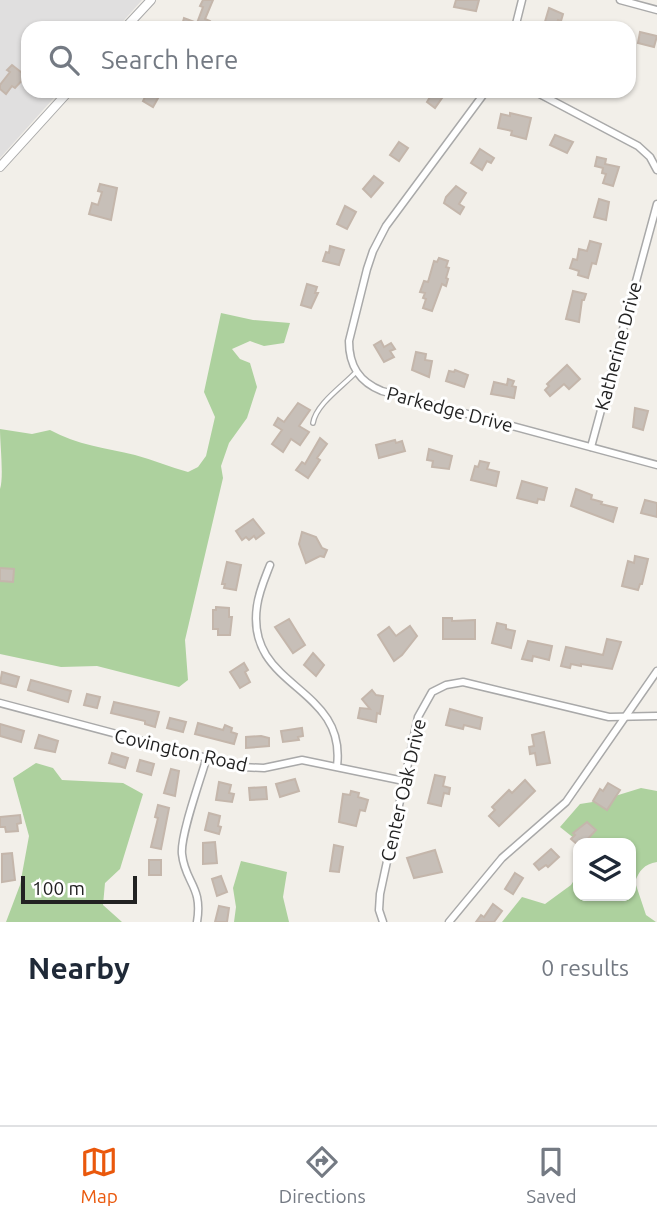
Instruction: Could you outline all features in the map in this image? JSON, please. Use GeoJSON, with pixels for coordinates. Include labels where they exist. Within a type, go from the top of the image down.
{"type":"FeatureCollection","features":[{"type":"Feature","properties":{"kind":"street"},"geometry":{"type":"LineString","coordinates":[[132,21],[151,0]]}},
{"type":"Feature","properties":{"kind":"street"},"geometry":{"type":"LineString","coordinates":[[518,21],[522,0]]}},
{"type":"Feature","properties":{"kind":"street"},"geometry":{"type":"LineString","coordinates":[[621,0],[657,10]]}},
{"type":"Feature","properties":{"kind":"street"},"geometry":{"type":"LineString","coordinates":[[0,167],[63,98]]}},
{"type":"Feature","properties":{"kind":"street"},"geometry":{"type":"LineString","coordinates":[[356,372],[349,352],[349,341],[373,251],[386,226],[481,98]]}},
{"type":"Feature","properties":{"kind":"street"},"geometry":{"type":"LineString","coordinates":[[547,98],[638,146],[650,157],[657,170]]}},
{"type":"Feature","properties":{"kind":"street","name":"Katherine Drive"},"geometry":{"type":"LineString","coordinates":[[591,447],[657,204]]}},
{"type":"Feature","properties":{"kind":"street","name":"Parkedge Drive"},"geometry":{"type":"LineString","coordinates":[[356,372],[365,383],[382,391],[657,465]]}},
{"type":"Feature","properties":{"kind":"street"},"geometry":{"type":"LineString","coordinates":[[270,565],[257,605],[261,645],[274,667],[331,721],[338,745],[337,765]]}},
{"type":"Feature","properties":{"kind":"street"},"geometry":{"type":"LineString","coordinates":[[449,922],[502,858],[563,806],[657,671]]}},
{"type":"Feature","properties":{"kind":"street","name":"Center Oak Drive"},"geometry":{"type":"LineString","coordinates":[[383,922],[379,911],[380,894],[404,781],[422,707],[432,692],[446,685],[463,682],[608,717],[657,716]]}},
{"type":"Feature","properties":{"kind":"street","name":"Covington Road"},"geometry":{"type":"LineString","coordinates":[[0,703],[206,760],[264,768],[302,760],[337,765],[404,781]]}},
{"type":"Feature","properties":{"kind":"street"},"geometry":{"type":"LineString","coordinates":[[197,922],[198,895],[185,865],[182,847],[206,760]]}},
{"type":"Feature","properties":{"kind":"lane"},"geometry":{"type":"LineString","coordinates":[[313,423],[314,415],[356,372]]}},
{"type":"Feature","properties":{"kind":"shaded area"},"geometry":{"type":"Polygon","coordinates":[[[0,0],[142,0],[123,21],[21,21],[21,98],[54,98],[0,158],[0,0]]]}},
{"type":"Feature","properties":{"kind":"green space"},"geometry":{"type":"Polygon","coordinates":[[[221,313],[253,320],[290,323],[284,343],[264,346],[250,341],[232,349],[240,359],[250,363],[257,387],[247,418],[229,443],[221,466],[223,478],[185,640],[188,680],[179,687],[97,666],[61,667],[0,654],[0,429],[32,434],[50,430],[81,443],[135,455],[188,472],[198,467],[206,456],[215,417],[204,392],[221,313]]]}},
{"type":"Feature","properties":{"kind":"green space"},"geometry":{"type":"Polygon","coordinates":[[[36,763],[53,768],[62,780],[123,783],[143,794],[120,869],[105,883],[103,905],[122,922],[6,922],[20,885],[29,836],[13,778],[36,763]]]}},
{"type":"Feature","properties":{"kind":"green space"},"geometry":{"type":"Polygon","coordinates":[[[641,788],[657,791],[657,862],[643,869],[636,880],[636,838],[574,838],[560,827],[580,804],[641,788]]]}},
{"type":"Feature","properties":{"kind":"green space"},"geometry":{"type":"Polygon","coordinates":[[[241,861],[287,872],[283,897],[289,922],[234,922],[236,907],[233,888],[241,861]]]}},
{"type":"Feature","properties":{"kind":"green space"},"geometry":{"type":"Polygon","coordinates":[[[573,882],[573,901],[636,901],[636,885],[646,915],[656,922],[502,922],[522,897],[545,904],[573,882]]]}},
{"type":"Feature","properties":{"kind":"building"},"geometry":{"type":"Polygon","coordinates":[[[203,0],[213,0],[205,19],[210,21],[198,21],[203,7],[200,6],[203,0]]]}},
{"type":"Feature","properties":{"kind":"building"},"geometry":{"type":"Polygon","coordinates":[[[456,0],[479,0],[476,11],[454,7],[456,0]]]}},
{"type":"Feature","properties":{"kind":"building"},"geometry":{"type":"Polygon","coordinates":[[[549,8],[563,14],[561,21],[545,21],[549,8]]]}},
{"type":"Feature","properties":{"kind":"building"},"geometry":{"type":"Polygon","coordinates":[[[640,32],[657,36],[654,47],[638,43],[640,32]]]}},
{"type":"Feature","properties":{"kind":"building"},"geometry":{"type":"Polygon","coordinates":[[[12,65],[21,72],[21,81],[15,88],[12,86],[6,94],[0,89],[0,85],[10,72],[7,70],[12,65]]]}},
{"type":"Feature","properties":{"kind":"building"},"geometry":{"type":"Polygon","coordinates":[[[144,98],[158,98],[153,107],[143,101],[144,98]]]}},
{"type":"Feature","properties":{"kind":"building"},"geometry":{"type":"Polygon","coordinates":[[[429,98],[442,98],[435,108],[427,102],[429,98]]]}},
{"type":"Feature","properties":{"kind":"building"},"geometry":{"type":"Polygon","coordinates":[[[510,113],[531,118],[526,139],[511,135],[512,131],[498,128],[501,114],[510,116],[510,113]]]}},
{"type":"Feature","properties":{"kind":"building"},"geometry":{"type":"Polygon","coordinates":[[[555,135],[573,142],[567,153],[550,145],[555,135]]]}},
{"type":"Feature","properties":{"kind":"building"},"geometry":{"type":"Polygon","coordinates":[[[399,142],[408,148],[399,161],[390,155],[399,142]]]}},
{"type":"Feature","properties":{"kind":"building"},"geometry":{"type":"Polygon","coordinates":[[[480,149],[494,158],[491,163],[487,161],[482,170],[471,163],[480,149]]]}},
{"type":"Feature","properties":{"kind":"building"},"geometry":{"type":"Polygon","coordinates":[[[597,157],[606,159],[605,164],[619,167],[613,186],[603,183],[606,174],[602,173],[603,168],[595,166],[597,157]]]}},
{"type":"Feature","properties":{"kind":"building"},"geometry":{"type":"Polygon","coordinates":[[[374,176],[383,183],[371,197],[363,189],[374,176]]]}},
{"type":"Feature","properties":{"kind":"building"},"geometry":{"type":"Polygon","coordinates":[[[100,184],[117,188],[111,220],[89,214],[92,203],[98,205],[102,192],[98,191],[100,184]]]}},
{"type":"Feature","properties":{"kind":"building"},"geometry":{"type":"Polygon","coordinates":[[[456,186],[466,193],[459,204],[464,207],[460,214],[444,203],[456,186]]]}},
{"type":"Feature","properties":{"kind":"building"},"geometry":{"type":"Polygon","coordinates":[[[599,199],[609,202],[606,220],[594,217],[599,199]]]}},
{"type":"Feature","properties":{"kind":"building"},"geometry":{"type":"Polygon","coordinates":[[[345,206],[356,212],[347,229],[337,224],[345,206]]]}},
{"type":"Feature","properties":{"kind":"building"},"geometry":{"type":"Polygon","coordinates":[[[590,241],[601,244],[596,264],[592,263],[588,278],[578,275],[579,271],[570,268],[573,259],[577,260],[579,249],[587,251],[590,241]]]}},
{"type":"Feature","properties":{"kind":"building"},"geometry":{"type":"Polygon","coordinates":[[[330,246],[344,250],[339,265],[323,261],[330,246]]]}},
{"type":"Feature","properties":{"kind":"building"},"geometry":{"type":"Polygon","coordinates":[[[439,258],[448,261],[448,279],[446,286],[442,284],[432,311],[423,308],[425,293],[420,292],[424,281],[428,282],[434,261],[437,262],[439,258]]]}},
{"type":"Feature","properties":{"kind":"building"},"geometry":{"type":"Polygon","coordinates":[[[307,284],[317,287],[315,293],[318,293],[311,308],[301,305],[307,284]]]}},
{"type":"Feature","properties":{"kind":"building"},"geometry":{"type":"Polygon","coordinates":[[[573,291],[586,294],[582,300],[579,322],[566,319],[573,291]]]}},
{"type":"Feature","properties":{"kind":"building"},"geometry":{"type":"Polygon","coordinates":[[[381,341],[384,347],[391,343],[395,349],[390,351],[394,357],[384,362],[374,345],[381,341]]]}},
{"type":"Feature","properties":{"kind":"building"},"geometry":{"type":"Polygon","coordinates":[[[416,352],[426,354],[425,360],[432,361],[429,377],[412,370],[416,352]]]}},
{"type":"Feature","properties":{"kind":"building"},"geometry":{"type":"Polygon","coordinates":[[[567,365],[580,379],[569,389],[564,384],[550,396],[545,390],[549,386],[547,384],[567,365]]]}},
{"type":"Feature","properties":{"kind":"building"},"geometry":{"type":"Polygon","coordinates":[[[455,370],[468,375],[464,387],[446,381],[449,371],[455,370]]]}},
{"type":"Feature","properties":{"kind":"building"},"geometry":{"type":"Polygon","coordinates":[[[508,379],[514,381],[512,386],[516,387],[514,398],[491,394],[494,382],[507,385],[508,379]]]}},
{"type":"Feature","properties":{"kind":"building"},"geometry":{"type":"Polygon","coordinates":[[[298,403],[310,410],[299,426],[309,432],[300,445],[291,439],[283,452],[272,444],[282,430],[274,425],[278,418],[284,422],[298,403]]]}},
{"type":"Feature","properties":{"kind":"building"},"geometry":{"type":"Polygon","coordinates":[[[635,408],[648,411],[643,430],[633,427],[635,408]]]}},
{"type":"Feature","properties":{"kind":"building"},"geometry":{"type":"Polygon","coordinates":[[[320,438],[327,444],[308,478],[296,470],[302,462],[305,464],[320,438]]]}},
{"type":"Feature","properties":{"kind":"building"},"geometry":{"type":"Polygon","coordinates":[[[395,440],[396,443],[402,441],[405,451],[379,458],[376,445],[395,440]]]}},
{"type":"Feature","properties":{"kind":"building"},"geometry":{"type":"Polygon","coordinates":[[[429,449],[452,456],[449,469],[432,467],[433,461],[427,460],[429,449]]]}},
{"type":"Feature","properties":{"kind":"building"},"geometry":{"type":"Polygon","coordinates":[[[480,461],[489,463],[487,469],[499,472],[496,486],[471,480],[475,466],[478,467],[480,461]]]}},
{"type":"Feature","properties":{"kind":"building"},"geometry":{"type":"Polygon","coordinates":[[[522,481],[547,488],[544,500],[538,499],[537,503],[517,498],[522,481]]]}},
{"type":"Feature","properties":{"kind":"building"},"geometry":{"type":"Polygon","coordinates":[[[576,489],[592,495],[591,499],[602,502],[601,504],[617,508],[613,522],[571,506],[576,489]]]}},
{"type":"Feature","properties":{"kind":"building"},"geometry":{"type":"Polygon","coordinates":[[[645,500],[657,503],[657,517],[641,513],[645,500]]]}},
{"type":"Feature","properties":{"kind":"building"},"geometry":{"type":"Polygon","coordinates":[[[253,519],[264,533],[256,539],[254,536],[249,540],[246,537],[242,540],[236,531],[253,519]]]}},
{"type":"Feature","properties":{"kind":"building"},"geometry":{"type":"Polygon","coordinates":[[[302,532],[316,537],[322,548],[327,550],[324,557],[320,556],[306,563],[299,544],[302,532]]]}},
{"type":"Feature","properties":{"kind":"building"},"geometry":{"type":"Polygon","coordinates":[[[635,556],[648,559],[638,590],[622,586],[628,561],[634,563],[635,556]]]}},
{"type":"Feature","properties":{"kind":"building"},"geometry":{"type":"Polygon","coordinates":[[[227,562],[241,565],[236,590],[224,588],[225,584],[222,584],[227,562]]]}},
{"type":"Feature","properties":{"kind":"building"},"geometry":{"type":"Polygon","coordinates":[[[0,568],[14,569],[13,582],[0,581],[0,568]]]}},
{"type":"Feature","properties":{"kind":"building"},"geometry":{"type":"Polygon","coordinates":[[[216,607],[229,608],[229,617],[232,617],[230,635],[218,635],[218,629],[213,629],[213,610],[216,610],[216,607]]]}},
{"type":"Feature","properties":{"kind":"building"},"geometry":{"type":"Polygon","coordinates":[[[443,618],[452,618],[452,621],[475,620],[475,639],[443,639],[443,618]]]}},
{"type":"Feature","properties":{"kind":"building"},"geometry":{"type":"Polygon","coordinates":[[[289,619],[305,645],[293,653],[275,627],[289,619]]]}},
{"type":"Feature","properties":{"kind":"building"},"geometry":{"type":"Polygon","coordinates":[[[497,623],[515,631],[511,648],[492,643],[497,623]]]}},
{"type":"Feature","properties":{"kind":"building"},"geometry":{"type":"Polygon","coordinates":[[[410,626],[417,636],[394,661],[378,635],[389,627],[396,636],[410,626]]]}},
{"type":"Feature","properties":{"kind":"building"},"geometry":{"type":"Polygon","coordinates":[[[607,639],[621,642],[612,669],[581,664],[571,664],[570,668],[561,666],[566,647],[603,655],[607,639]]]}},
{"type":"Feature","properties":{"kind":"building"},"geometry":{"type":"Polygon","coordinates":[[[528,641],[552,646],[549,660],[533,656],[532,661],[522,659],[528,641]]]}},
{"type":"Feature","properties":{"kind":"building"},"geometry":{"type":"Polygon","coordinates":[[[313,653],[324,665],[316,676],[304,665],[313,653]]]}},
{"type":"Feature","properties":{"kind":"building"},"geometry":{"type":"Polygon","coordinates":[[[244,663],[250,682],[240,688],[230,672],[244,663]]]}},
{"type":"Feature","properties":{"kind":"building"},"geometry":{"type":"Polygon","coordinates":[[[2,672],[19,677],[16,687],[0,683],[2,672]]]}},
{"type":"Feature","properties":{"kind":"building"},"geometry":{"type":"Polygon","coordinates":[[[31,680],[71,691],[68,702],[28,690],[31,680]]]}},
{"type":"Feature","properties":{"kind":"building"},"geometry":{"type":"Polygon","coordinates":[[[372,690],[376,695],[383,696],[376,722],[358,718],[360,708],[370,709],[362,699],[372,690]]]}},
{"type":"Feature","properties":{"kind":"building"},"geometry":{"type":"Polygon","coordinates":[[[87,694],[100,697],[97,708],[84,705],[87,694]]]}},
{"type":"Feature","properties":{"kind":"building"},"geometry":{"type":"Polygon","coordinates":[[[114,702],[159,712],[155,727],[145,724],[145,721],[111,713],[114,702]]]}},
{"type":"Feature","properties":{"kind":"building"},"geometry":{"type":"Polygon","coordinates":[[[450,709],[482,718],[480,729],[464,725],[463,729],[446,725],[450,709]]]}},
{"type":"Feature","properties":{"kind":"building"},"geometry":{"type":"Polygon","coordinates":[[[170,718],[186,722],[183,732],[167,728],[170,718]]]}},
{"type":"Feature","properties":{"kind":"building"},"geometry":{"type":"Polygon","coordinates":[[[198,723],[223,730],[225,725],[232,728],[231,732],[237,734],[234,744],[195,734],[198,723]]]}},
{"type":"Feature","properties":{"kind":"building"},"geometry":{"type":"Polygon","coordinates":[[[0,724],[24,731],[21,742],[0,736],[0,724]]]}},
{"type":"Feature","properties":{"kind":"building"},"geometry":{"type":"Polygon","coordinates":[[[302,728],[303,736],[298,737],[299,740],[283,742],[281,731],[302,728]]]}},
{"type":"Feature","properties":{"kind":"building"},"geometry":{"type":"Polygon","coordinates":[[[544,732],[550,763],[537,765],[535,753],[530,754],[529,747],[534,746],[532,735],[544,732]]]}},
{"type":"Feature","properties":{"kind":"building"},"geometry":{"type":"Polygon","coordinates":[[[39,735],[58,741],[55,752],[35,748],[39,735]]]}},
{"type":"Feature","properties":{"kind":"building"},"geometry":{"type":"Polygon","coordinates":[[[246,737],[269,738],[269,746],[246,748],[246,737]]]}},
{"type":"Feature","properties":{"kind":"building"},"geometry":{"type":"Polygon","coordinates":[[[112,753],[128,758],[125,768],[109,763],[112,753]]]}},
{"type":"Feature","properties":{"kind":"building"},"geometry":{"type":"Polygon","coordinates":[[[140,760],[154,764],[151,775],[137,771],[140,760]]]}},
{"type":"Feature","properties":{"kind":"building"},"geometry":{"type":"Polygon","coordinates":[[[171,769],[179,771],[175,796],[164,793],[171,769]]]}},
{"type":"Feature","properties":{"kind":"building"},"geometry":{"type":"Polygon","coordinates":[[[435,775],[445,777],[443,786],[450,788],[449,794],[444,793],[441,806],[428,803],[435,775]]]}},
{"type":"Feature","properties":{"kind":"building"},"geometry":{"type":"Polygon","coordinates":[[[295,779],[299,791],[280,797],[276,784],[295,779]]]}},
{"type":"Feature","properties":{"kind":"building"},"geometry":{"type":"Polygon","coordinates":[[[525,780],[535,791],[499,826],[489,816],[495,810],[492,807],[509,790],[512,793],[525,780]]]}},
{"type":"Feature","properties":{"kind":"building"},"geometry":{"type":"Polygon","coordinates":[[[219,782],[231,785],[229,793],[234,794],[232,802],[216,800],[219,782]]]}},
{"type":"Feature","properties":{"kind":"building"},"geometry":{"type":"Polygon","coordinates":[[[608,783],[620,790],[607,810],[593,801],[600,789],[603,791],[608,783]]]}},
{"type":"Feature","properties":{"kind":"building"},"geometry":{"type":"Polygon","coordinates":[[[266,787],[267,799],[250,800],[249,788],[266,787]]]}},
{"type":"Feature","properties":{"kind":"building"},"geometry":{"type":"Polygon","coordinates":[[[351,791],[368,800],[365,811],[360,810],[356,826],[339,822],[343,794],[350,795],[351,791]]]}},
{"type":"Feature","properties":{"kind":"building"},"geometry":{"type":"Polygon","coordinates":[[[158,805],[169,808],[161,849],[151,847],[158,818],[155,817],[158,805]]]}},
{"type":"Feature","properties":{"kind":"building"},"geometry":{"type":"Polygon","coordinates":[[[209,813],[220,816],[219,834],[205,830],[209,813]]]}},
{"type":"Feature","properties":{"kind":"building"},"geometry":{"type":"Polygon","coordinates":[[[20,815],[18,831],[6,832],[5,827],[0,827],[0,817],[20,815]]]}},
{"type":"Feature","properties":{"kind":"building"},"geometry":{"type":"Polygon","coordinates":[[[587,822],[596,830],[589,838],[573,838],[573,841],[571,839],[575,835],[573,833],[587,822]]]}},
{"type":"Feature","properties":{"kind":"building"},"geometry":{"type":"Polygon","coordinates":[[[215,842],[217,863],[203,864],[203,843],[215,842]]]}},
{"type":"Feature","properties":{"kind":"building"},"geometry":{"type":"Polygon","coordinates":[[[334,845],[343,847],[339,872],[330,871],[334,845]]]}},
{"type":"Feature","properties":{"kind":"building"},"geometry":{"type":"Polygon","coordinates":[[[551,849],[559,857],[548,867],[546,865],[539,870],[534,864],[551,849]]]}},
{"type":"Feature","properties":{"kind":"building"},"geometry":{"type":"Polygon","coordinates":[[[435,850],[442,872],[414,878],[407,858],[435,850]]]}},
{"type":"Feature","properties":{"kind":"building"},"geometry":{"type":"Polygon","coordinates":[[[12,853],[15,880],[2,882],[2,854],[12,853]]]}},
{"type":"Feature","properties":{"kind":"building"},"geometry":{"type":"Polygon","coordinates":[[[149,860],[161,860],[161,875],[149,875],[149,860]]]}},
{"type":"Feature","properties":{"kind":"building"},"geometry":{"type":"Polygon","coordinates":[[[515,873],[523,878],[513,894],[505,889],[515,873]]]}},
{"type":"Feature","properties":{"kind":"building"},"geometry":{"type":"Polygon","coordinates":[[[221,876],[227,892],[217,896],[212,879],[221,876]]]}},
{"type":"Feature","properties":{"kind":"building"},"geometry":{"type":"Polygon","coordinates":[[[493,904],[502,911],[494,922],[476,922],[481,915],[484,917],[493,904]]]}},
{"type":"Feature","properties":{"kind":"building"},"geometry":{"type":"Polygon","coordinates":[[[219,906],[229,908],[227,922],[215,922],[219,906]]]}}]}
